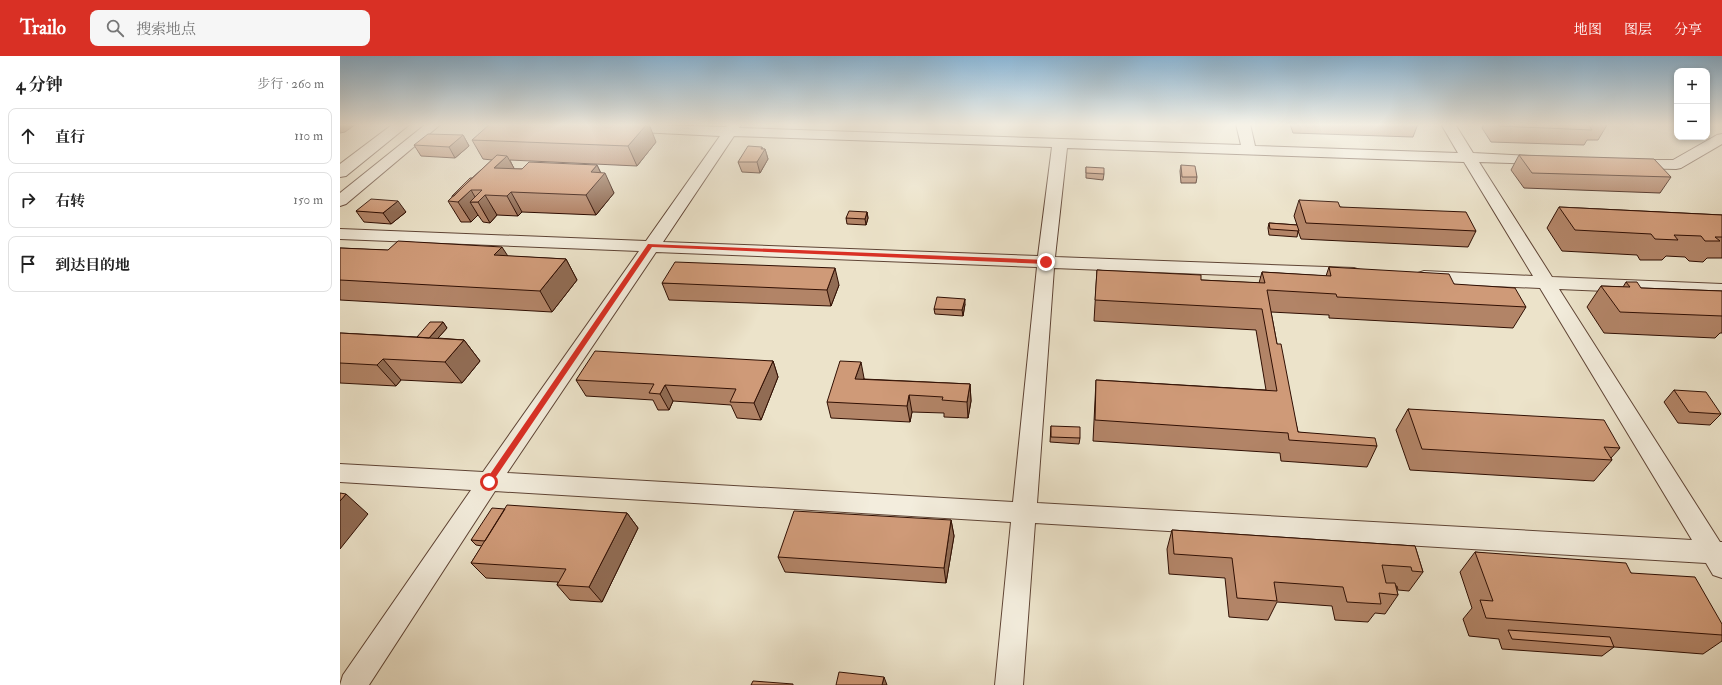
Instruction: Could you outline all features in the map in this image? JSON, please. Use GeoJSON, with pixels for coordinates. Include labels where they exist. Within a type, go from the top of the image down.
{"type":"FeatureCollection","features":[{"type":"Feature","properties":{"kind":"street"},"geometry":{"type":"LineString","coordinates":[[340,172],[364,153]]}},
{"type":"Feature","properties":{"kind":"street"},"geometry":{"type":"LineString","coordinates":[[340,200],[398,153]]}},
{"type":"Feature","properties":{"kind":"street"},"geometry":{"type":"LineString","coordinates":[[353,685],[650,245],[714,153]]}},
{"type":"Feature","properties":{"kind":"street"},"geometry":{"type":"LineString","coordinates":[[1009,685],[1046,262],[1059,153]]}},
{"type":"Feature","properties":{"kind":"street"},"geometry":{"type":"LineString","coordinates":[[1369,153],[1557,161]]}},
{"type":"Feature","properties":{"kind":"street"},"geometry":{"type":"LineString","coordinates":[[1467,153],[1545,282],[1719,558]]}},
{"type":"Feature","properties":{"kind":"street"},"geometry":{"type":"LineString","coordinates":[[1620,163],[1676,165],[1696,153]]}},
{"type":"Feature","properties":{"kind":"street"},"geometry":{"type":"LineString","coordinates":[[340,234],[650,245],[1371,275]]}},
{"type":"Feature","properties":{"kind":"street"},"geometry":{"type":"LineString","coordinates":[[1411,276],[1722,290]]}},
{"type":"Feature","properties":{"kind":"street"},"geometry":{"type":"LineString","coordinates":[[340,473],[1025,513],[1719,558]]}},
{"type":"Feature","properties":{"kind":"building"},"geometry":{"type":"Polygon","coordinates":[[[743,153],[762,153],[757,162],[738,162],[743,153]]]}},
{"type":"Feature","properties":{"kind":"building"},"geometry":{"type":"Polygon","coordinates":[[[497,155],[507,156],[494,168],[522,169],[529,162],[597,165],[591,172],[605,173],[586,195],[511,192],[507,196],[485,195],[478,202],[470,202],[482,190],[471,190],[458,202],[448,201],[497,155]]]}},
{"type":"Feature","properties":{"kind":"building"},"geometry":{"type":"Polygon","coordinates":[[[1519,155],[1654,159],[1671,177],[1532,173],[1519,155]]]}},
{"type":"Feature","properties":{"kind":"building"},"geometry":{"type":"Polygon","coordinates":[[[1181,165],[1195,166],[1197,177],[1182,177],[1181,165]]]}},
{"type":"Feature","properties":{"kind":"building"},"geometry":{"type":"Polygon","coordinates":[[[1086,167],[1104,168],[1104,174],[1086,173],[1086,167]]]}},
{"type":"Feature","properties":{"kind":"building"},"geometry":{"type":"Polygon","coordinates":[[[470,178],[472,178],[454,196],[452,196],[470,178]]]}},
{"type":"Feature","properties":{"kind":"building"},"geometry":{"type":"Polygon","coordinates":[[[371,199],[398,201],[383,213],[356,211],[371,199]]]}},
{"type":"Feature","properties":{"kind":"building"},"geometry":{"type":"Polygon","coordinates":[[[1299,200],[1338,202],[1340,207],[1466,212],[1476,231],[1306,223],[1299,200]]]}},
{"type":"Feature","properties":{"kind":"building"},"geometry":{"type":"Polygon","coordinates":[[[1559,207],[1722,215],[1722,237],[1715,237],[1720,241],[1705,241],[1701,236],[1674,235],[1678,240],[1655,239],[1651,234],[1575,230],[1559,207]]]}},
{"type":"Feature","properties":{"kind":"building"},"geometry":{"type":"Polygon","coordinates":[[[849,211],[867,212],[865,219],[846,218],[849,211]]]}},
{"type":"Feature","properties":{"kind":"building"},"geometry":{"type":"Polygon","coordinates":[[[1269,223],[1297,225],[1299,231],[1270,229],[1269,223]]]}},
{"type":"Feature","properties":{"kind":"building"},"geometry":{"type":"Polygon","coordinates":[[[398,241],[502,247],[494,255],[566,259],[540,291],[340,280],[340,248],[388,250],[398,241]]]}},
{"type":"Feature","properties":{"kind":"building"},"geometry":{"type":"Polygon","coordinates":[[[675,262],[835,268],[827,290],[662,283],[675,262]]]}},
{"type":"Feature","properties":{"kind":"building"},"geometry":{"type":"Polygon","coordinates":[[[1329,267],[1449,274],[1454,284],[1515,288],[1526,307],[1337,297],[1336,294],[1267,290],[1277,344],[1281,344],[1298,432],[1375,438],[1377,446],[1289,440],[1288,433],[1095,420],[1096,380],[1277,391],[1262,309],[1095,300],[1097,270],[1201,275],[1201,280],[1265,283],[1262,272],[1331,276],[1329,267]]]}},
{"type":"Feature","properties":{"kind":"building"},"geometry":{"type":"Polygon","coordinates":[[[1626,282],[1637,282],[1641,288],[1722,291],[1722,316],[1620,312],[1601,286],[1630,287],[1626,282]]]}},
{"type":"Feature","properties":{"kind":"building"},"geometry":{"type":"Polygon","coordinates":[[[937,297],[965,299],[962,310],[934,309],[937,297]]]}},
{"type":"Feature","properties":{"kind":"building"},"geometry":{"type":"Polygon","coordinates":[[[430,322],[443,322],[429,338],[417,337],[430,322]]]}},
{"type":"Feature","properties":{"kind":"building"},"geometry":{"type":"Polygon","coordinates":[[[340,333],[464,340],[445,362],[383,359],[377,365],[340,363],[340,333]]]}},
{"type":"Feature","properties":{"kind":"building"},"geometry":{"type":"Polygon","coordinates":[[[595,351],[773,361],[754,403],[730,402],[736,389],[665,385],[660,394],[649,393],[654,384],[576,380],[595,351]]]}},
{"type":"Feature","properties":{"kind":"building"},"geometry":{"type":"Polygon","coordinates":[[[840,361],[861,362],[855,379],[970,384],[967,402],[942,400],[943,397],[909,395],[907,406],[827,402],[840,361]]]}},
{"type":"Feature","properties":{"kind":"building"},"geometry":{"type":"Polygon","coordinates":[[[1674,390],[1706,392],[1721,414],[1689,412],[1674,390]]]}},
{"type":"Feature","properties":{"kind":"building"},"geometry":{"type":"Polygon","coordinates":[[[1408,409],[1604,420],[1620,448],[1604,447],[1612,460],[1422,449],[1408,409]]]}},
{"type":"Feature","properties":{"kind":"building"},"geometry":{"type":"Polygon","coordinates":[[[1051,426],[1080,427],[1080,438],[1051,437],[1051,426]]]}},
{"type":"Feature","properties":{"kind":"building"},"geometry":{"type":"Polygon","coordinates":[[[340,493],[346,494],[340,501],[340,493]]]}},
{"type":"Feature","properties":{"kind":"building"},"geometry":{"type":"Polygon","coordinates":[[[507,505],[627,513],[589,587],[557,585],[566,569],[471,563],[507,505]]]}},
{"type":"Feature","properties":{"kind":"building"},"geometry":{"type":"Polygon","coordinates":[[[492,508],[505,509],[485,541],[471,540],[492,508]]]}},
{"type":"Feature","properties":{"kind":"building"},"geometry":{"type":"Polygon","coordinates":[[[794,511],[951,520],[944,568],[778,557],[794,511]]]}},
{"type":"Feature","properties":{"kind":"building"},"geometry":{"type":"Polygon","coordinates":[[[1172,530],[1415,546],[1423,572],[1412,571],[1411,567],[1382,565],[1386,583],[1395,583],[1398,595],[1379,593],[1381,604],[1347,602],[1343,587],[1274,582],[1277,601],[1237,598],[1232,558],[1174,554],[1172,530]]]}},
{"type":"Feature","properties":{"kind":"building"},"geometry":{"type":"Polygon","coordinates":[[[1475,552],[1626,563],[1631,573],[1695,577],[1722,624],[1722,635],[1486,618],[1480,600],[1493,601],[1475,552]]]}},
{"type":"Feature","properties":{"kind":"building"},"geometry":{"type":"Polygon","coordinates":[[[1508,630],[1610,637],[1614,647],[1512,639],[1508,630]]]}},
{"type":"Feature","properties":{"kind":"building"},"geometry":{"type":"Polygon","coordinates":[[[839,672],[884,677],[882,685],[836,685],[839,672]]]}},
{"type":"Feature","properties":{"kind":"building"},"geometry":{"type":"Polygon","coordinates":[[[753,681],[793,684],[793,685],[751,685],[753,681]]]}},
{"type":"Feature","properties":{"kind":"route"},"geometry":{"type":"LineString","coordinates":[[489,482],[650,245],[1046,262]]}}]}
